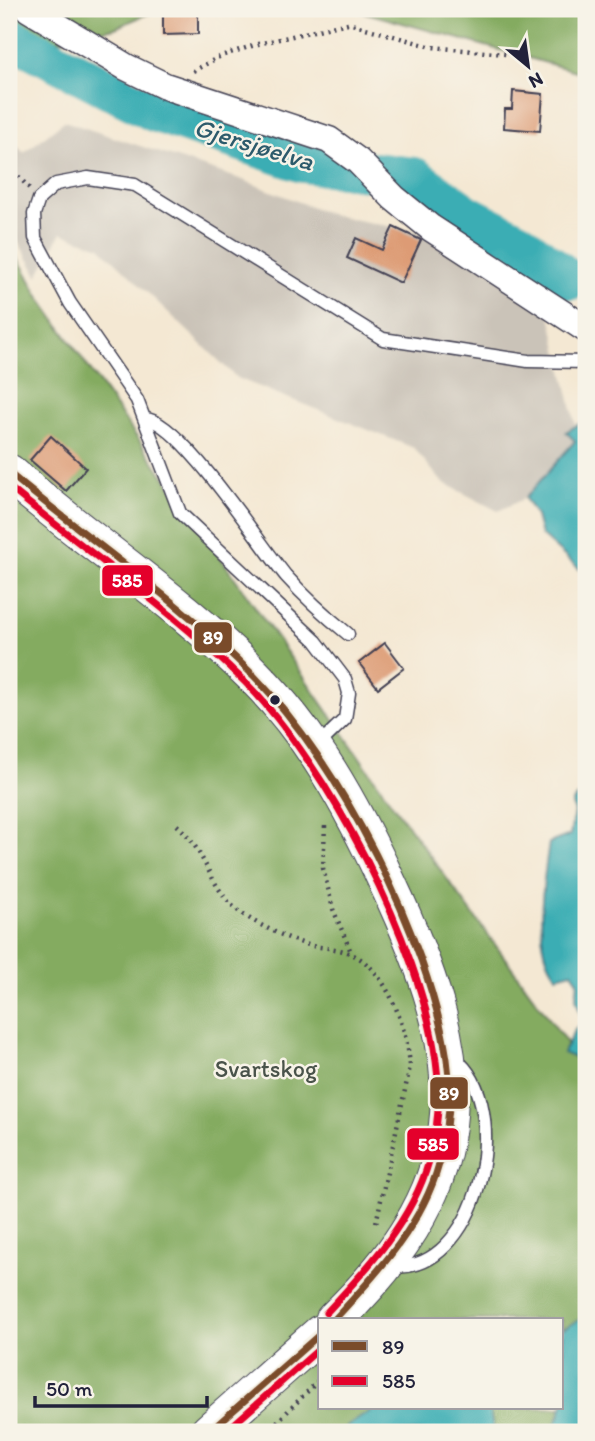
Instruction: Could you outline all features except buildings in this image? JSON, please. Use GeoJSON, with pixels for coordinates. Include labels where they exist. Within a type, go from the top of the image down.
{"type":"FeatureCollection","features":[{"type":"Feature","properties":{"kind":"main road"},"geometry":{"type":"LineString","coordinates":[[9,473],[223,648],[272,696],[314,748],[363,831],[400,908],[427,975],[448,1053],[449,1124],[437,1174],[414,1225],[386,1266],[336,1318]]}},
{"type":"Feature","properties":{"kind":"main road"},"geometry":{"type":"LineString","coordinates":[[209,1432],[318,1336]]}},
{"type":"Feature","properties":{"kind":"street"},"geometry":{"type":"LineString","coordinates":[[29,9],[126,68],[165,86],[329,140],[358,161],[394,198],[431,228],[586,329]]}},
{"type":"Feature","properties":{"kind":"lane"},"geometry":{"type":"LineString","coordinates":[[314,748],[345,719],[349,694],[345,678],[316,642],[180,513],[169,491],[137,400],[70,303],[35,238],[34,214],[38,199],[56,184],[88,178],[135,185],[383,339],[528,361],[586,362]]}},
{"type":"Feature","properties":{"kind":"lane"},"geometry":{"type":"LineString","coordinates":[[145,419],[154,419],[161,423],[191,451],[288,578],[348,634]]}},
{"type":"Feature","properties":{"kind":"path"},"geometry":{"type":"LineString","coordinates":[[165,86],[221,56],[258,44],[348,23],[432,47],[526,56]]}},
{"type":"Feature","properties":{"kind":"path"},"geometry":{"type":"LineString","coordinates":[[9,166],[38,199]]}},
{"type":"Feature","properties":{"kind":"path"},"geometry":{"type":"LineString","coordinates":[[325,820],[323,868],[333,909],[351,953]]}},
{"type":"Feature","properties":{"kind":"path"},"geometry":{"type":"LineString","coordinates":[[177,825],[191,837],[223,896],[237,910],[309,945],[351,953],[368,966],[391,998],[409,1048],[407,1087],[373,1232]]}},
{"type":"Feature","properties":{"kind":"path"},"geometry":{"type":"LineString","coordinates":[[267,1432],[318,1381]]}},
{"type":"Feature","properties":{"kind":"shaded area"},"geometry":{"type":"Polygon","coordinates":[[[64,121],[243,180],[332,215],[427,234],[548,307],[576,426],[567,433],[575,440],[525,498],[498,511],[442,482],[414,448],[237,378],[100,247],[61,233],[38,276],[9,226],[9,137],[24,153],[64,121]]]}},
{"type":"Feature","properties":{"kind":"green space"},"geometry":{"type":"Polygon","coordinates":[[[9,9],[159,9],[115,28],[9,51],[9,9]]]}},
{"type":"Feature","properties":{"kind":"green space"},"geometry":{"type":"Polygon","coordinates":[[[352,9],[586,9],[586,74],[352,9]]]}},
{"type":"Feature","properties":{"kind":"green space","name":"Svartskog"},"geometry":{"type":"Polygon","coordinates":[[[9,242],[40,298],[393,805],[567,1043],[563,1053],[586,1062],[586,1316],[564,1329],[564,1318],[318,1318],[318,1410],[372,1410],[339,1432],[9,1432],[9,242]]]}},
{"type":"Feature","properties":{"kind":"green space"},"geometry":{"type":"Polygon","coordinates":[[[489,1410],[560,1410],[556,1425],[549,1432],[494,1432],[489,1410]]]}},
{"type":"Feature","properties":{"kind":"water"},"geometry":{"type":"Polygon","coordinates":[[[586,420],[586,575],[541,535],[536,516],[525,498],[575,441],[566,432],[586,420]]]}},
{"type":"Feature","properties":{"kind":"water"},"geometry":{"type":"Polygon","coordinates":[[[586,794],[586,1014],[584,1010],[581,1015],[576,998],[578,981],[572,972],[557,976],[549,963],[544,948],[541,912],[549,843],[570,835],[574,812],[572,804],[576,797],[586,794]]]}},
{"type":"Feature","properties":{"kind":"water"},"geometry":{"type":"Polygon","coordinates":[[[586,1021],[585,1062],[563,1053],[575,1029],[586,1021]]]}},
{"type":"Feature","properties":{"kind":"water"},"geometry":{"type":"Polygon","coordinates":[[[586,1316],[586,1432],[549,1432],[561,1410],[564,1410],[564,1329],[586,1316]]]}},
{"type":"Feature","properties":{"kind":"water"},"geometry":{"type":"Polygon","coordinates":[[[372,1410],[489,1410],[494,1432],[339,1432],[372,1410]]]}},
{"type":"Feature","properties":{"kind":"waterway","name":"Gjersjøelva"},"geometry":{"type":"LineString","coordinates":[[9,37],[154,112],[303,163],[415,177],[467,214],[519,241],[571,280]]}},
{"type":"Feature","properties":{"kind":"transit line","name":"89"},"geometry":{"type":"LineString","coordinates":[[9,473],[165,596],[254,676],[286,713],[318,756],[376,854],[421,960],[437,1011],[449,1072],[449,1112],[439,1164],[421,1208],[396,1248],[336,1318]]}},
{"type":"Feature","properties":{"kind":"transit line","name":"585"},"geometry":{"type":"LineString","coordinates":[[9,487],[189,630],[245,682],[276,718],[308,760],[338,808],[366,859],[412,964],[427,1015],[438,1073],[438,1111],[432,1149],[421,1183],[400,1224],[373,1261],[326,1313]]}},
{"type":"Feature","properties":{"kind":"transit line","name":"89"},"geometry":{"type":"LineString","coordinates":[[209,1432],[318,1336]]}},
{"type":"Feature","properties":{"kind":"transit line","name":"585"},"geometry":{"type":"LineString","coordinates":[[225,1432],[318,1350]]}}]}
